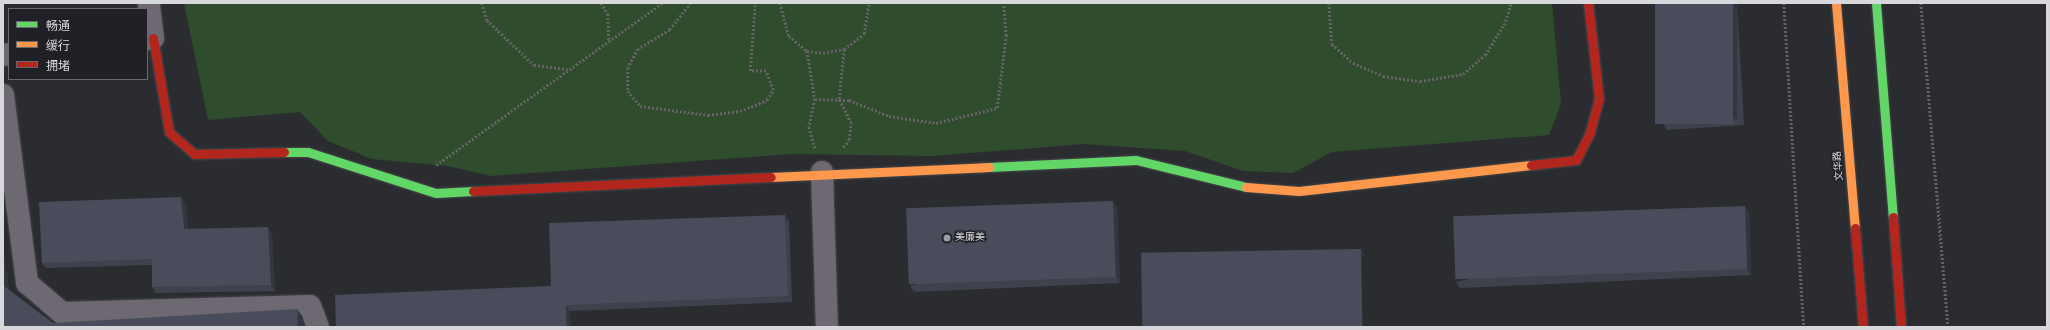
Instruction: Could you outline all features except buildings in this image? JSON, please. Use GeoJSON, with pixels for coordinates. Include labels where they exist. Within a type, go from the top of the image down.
{"type":"FeatureCollection","features":[{"type":"Feature","properties":{"kind":"street"},"geometry":{"type":"LineString","coordinates":[[149,3],[150,38],[169,132],[194,154],[308,152],[436,193],[822,172],[1136,160],[1237,186],[1299,191],[1576,160],[1590,132],[1600,99],[1588,3]]}},
{"type":"Feature","properties":{"kind":"street","name":"文华路"},"geometry":{"type":"LineString","coordinates":[[1836,3],[1863,327]]}},
{"type":"Feature","properties":{"kind":"street"},"geometry":{"type":"LineString","coordinates":[[1876,3],[1901,327]]}},
{"type":"Feature","properties":{"kind":"street"},"geometry":{"type":"LineString","coordinates":[[3,94],[27,283],[62,313],[310,306],[318,327]]}},
{"type":"Feature","properties":{"kind":"street"},"geometry":{"type":"LineString","coordinates":[[822,172],[827,327]]}},
{"type":"Feature","properties":{"kind":"path"},"geometry":{"type":"LineString","coordinates":[[482,3],[487,20],[534,65],[569,69]]}},
{"type":"Feature","properties":{"kind":"path"},"geometry":{"type":"LineString","coordinates":[[601,3],[608,14],[609,41]]}},
{"type":"Feature","properties":{"kind":"path"},"geometry":{"type":"LineString","coordinates":[[410,184],[662,3]]}},
{"type":"Feature","properties":{"kind":"path"},"geometry":{"type":"LineString","coordinates":[[755,5],[750,71],[766,71],[773,90],[768,100],[740,111],[708,115],[640,106],[628,91],[628,68],[638,49],[670,30],[691,3],[755,5],[771,3]]}},
{"type":"Feature","properties":{"kind":"path"},"geometry":{"type":"LineString","coordinates":[[780,3],[789,36],[807,51],[823,53],[844,49],[864,34],[869,3]]}},
{"type":"Feature","properties":{"kind":"path"},"geometry":{"type":"LineString","coordinates":[[815,99],[839,99],[889,116],[936,123],[997,108],[1006,36],[1003,3]]}},
{"type":"Feature","properties":{"kind":"path"},"geometry":{"type":"LineString","coordinates":[[1329,3],[1332,44],[1353,63],[1383,76],[1420,81],[1463,74],[1484,55],[1504,25],[1511,3]]}},
{"type":"Feature","properties":{"kind":"path"},"geometry":{"type":"LineString","coordinates":[[1784,3],[1804,327]]}},
{"type":"Feature","properties":{"kind":"path"},"geometry":{"type":"LineString","coordinates":[[1921,3],[1948,327]]}},
{"type":"Feature","properties":{"kind":"path"},"geometry":{"type":"LineString","coordinates":[[822,172],[849,140],[851,123],[839,99],[844,49]]}},
{"type":"Feature","properties":{"kind":"path"},"geometry":{"type":"LineString","coordinates":[[807,51],[815,99],[809,127],[822,172]]}},
{"type":"Feature","properties":{"kind":"green space"},"geometry":{"type":"Polygon","coordinates":[[[184,3],[1552,3],[1561,104],[1549,135],[1332,152],[1293,173],[1243,171],[1185,151],[1084,144],[933,156],[791,154],[491,176],[448,166],[372,159],[328,141],[300,112],[208,120],[184,3]]]}},
{"type":"Feature","properties":{"kind":"traffic: fast"},"geometry":{"type":"LineString","coordinates":[[1876,3],[1893,217]]}},
{"type":"Feature","properties":{"kind":"traffic: fast"},"geometry":{"type":"LineString","coordinates":[[284,152],[308,152],[436,193],[473,191]]}},
{"type":"Feature","properties":{"kind":"traffic: fast"},"geometry":{"type":"LineString","coordinates":[[989,167],[1136,160],[1246,187]]}},
{"type":"Feature","properties":{"kind":"traffic: slow"},"geometry":{"type":"LineString","coordinates":[[1836,3],[1855,228]]}},
{"type":"Feature","properties":{"kind":"traffic: slow"},"geometry":{"type":"LineString","coordinates":[[1246,187],[1299,191],[1531,165]]}},
{"type":"Feature","properties":{"kind":"traffic: slow"},"geometry":{"type":"LineString","coordinates":[[771,177],[989,167]]}},
{"type":"Feature","properties":{"kind":"traffic: jam"},"geometry":{"type":"LineString","coordinates":[[1531,165],[1576,160],[1590,132],[1599,99],[1588,3]]}},
{"type":"Feature","properties":{"kind":"traffic: jam"},"geometry":{"type":"LineString","coordinates":[[153,38],[169,132],[194,154],[284,152]]}},
{"type":"Feature","properties":{"kind":"traffic: jam"},"geometry":{"type":"LineString","coordinates":[[473,191],[771,177]]}},
{"type":"Feature","properties":{"kind":"traffic: jam"},"geometry":{"type":"LineString","coordinates":[[1893,217],[1901,327]]}},
{"type":"Feature","properties":{"kind":"traffic: jam"},"geometry":{"type":"LineString","coordinates":[[1855,228],[1863,327]]}},
{"type":"Feature","properties":{"kind":"place","name":"美廉美"},"geometry":{"type":"Point","coordinates":[947,238]}}]}
